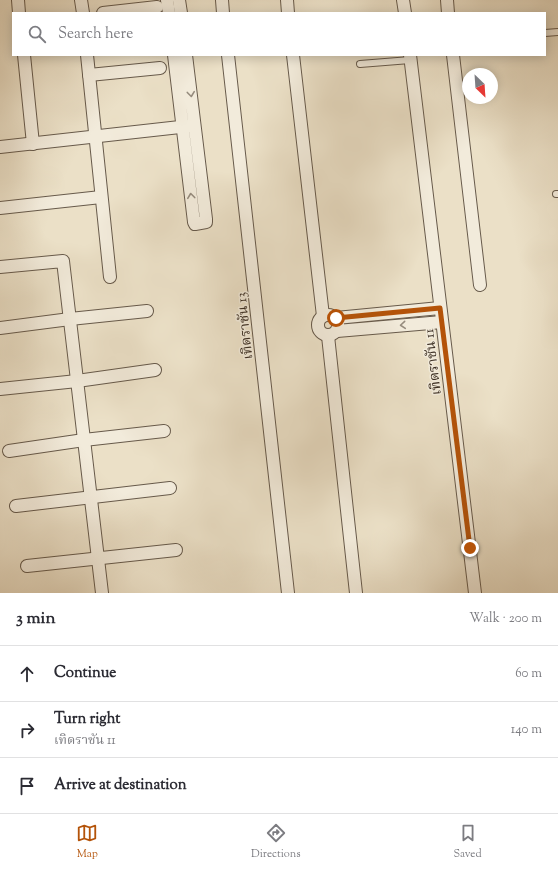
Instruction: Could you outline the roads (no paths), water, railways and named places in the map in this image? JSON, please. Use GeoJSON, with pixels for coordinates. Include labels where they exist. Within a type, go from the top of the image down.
{"type":"FeatureCollection","features":[{"type":"Feature","properties":{"kind":"street"},"geometry":{"type":"LineString","coordinates":[[18,0],[19,12]]}},
{"type":"Feature","properties":{"kind":"street"},"geometry":{"type":"LineString","coordinates":[[81,0],[83,12]]}},
{"type":"Feature","properties":{"kind":"street"},"geometry":{"type":"LineString","coordinates":[[179,0],[181,12]]}},
{"type":"Feature","properties":{"kind":"street"},"geometry":{"type":"LineString","coordinates":[[222,0],[223,12]]}},
{"type":"Feature","properties":{"kind":"street"},"geometry":{"type":"LineString","coordinates":[[287,0],[288,12]]}},
{"type":"Feature","properties":{"kind":"street"},"geometry":{"type":"LineString","coordinates":[[403,0],[405,12]]}},
{"type":"Feature","properties":{"kind":"street"},"geometry":{"type":"LineString","coordinates":[[447,0],[448,12]]}},
{"type":"Feature","properties":{"kind":"street"},"geometry":{"type":"LineString","coordinates":[[110,12],[162,4],[168,12]]}},
{"type":"Feature","properties":{"kind":"street"},"geometry":{"type":"LineString","coordinates":[[24,56],[33,144]]}},
{"type":"Feature","properties":{"kind":"street"},"geometry":{"type":"LineString","coordinates":[[87,56],[110,277]]}},
{"type":"Feature","properties":{"kind":"street"},"geometry":{"type":"LineString","coordinates":[[174,56],[188,126],[206,219],[206,222],[195,224],[188,126],[186,56]]}},
{"type":"Feature","properties":{"kind":"street","name":"เทิดราชัน 13"},"geometry":{"type":"LineString","coordinates":[[228,56],[288,593]]}},
{"type":"Feature","properties":{"kind":"street"},"geometry":{"type":"LineString","coordinates":[[293,56],[323,316]]}},
{"type":"Feature","properties":{"kind":"street"},"geometry":{"type":"LineString","coordinates":[[453,56],[480,285]]}},
{"type":"Feature","properties":{"kind":"street","name":"เทิดราชัน 11"},"geometry":{"type":"LineString","coordinates":[[410,58],[475,593]]}},
{"type":"Feature","properties":{"kind":"street"},"geometry":{"type":"LineString","coordinates":[[89,75],[160,68]]}},
{"type":"Feature","properties":{"kind":"street"},"geometry":{"type":"LineString","coordinates":[[0,147],[188,126]]}},
{"type":"Feature","properties":{"kind":"street"},"geometry":{"type":"LineString","coordinates":[[0,208],[102,197]]}},
{"type":"Feature","properties":{"kind":"street"},"geometry":{"type":"LineString","coordinates":[[0,267],[63,261],[102,593]]}},
{"type":"Feature","properties":{"kind":"street"},"geometry":{"type":"LineString","coordinates":[[336,318],[440,308]]}},
{"type":"Feature","properties":{"kind":"street"},"geometry":{"type":"LineString","coordinates":[[0,328],[70,318],[147,311]]}},
{"type":"Feature","properties":{"kind":"street"},"geometry":{"type":"LineString","coordinates":[[356,593],[333,333],[339,324],[336,318],[330,314],[323,316],[318,321],[318,328],[322,334],[333,333],[442,322]]}},
{"type":"Feature","properties":{"kind":"street"},"geometry":{"type":"LineString","coordinates":[[0,389],[77,381],[155,370]]}},
{"type":"Feature","properties":{"kind":"street"},"geometry":{"type":"LineString","coordinates":[[9,451],[84,440],[164,432]]}},
{"type":"Feature","properties":{"kind":"street"},"geometry":{"type":"LineString","coordinates":[[16,506],[170,488]]}},
{"type":"Feature","properties":{"kind":"street"},"geometry":{"type":"LineString","coordinates":[[27,566],[176,550]]}},
{"type":"Feature","properties":{"kind":"lane"},"geometry":{"type":"LineString","coordinates":[[546,34],[558,32]]}},
{"type":"Feature","properties":{"kind":"lane"},"geometry":{"type":"LineString","coordinates":[[360,64],[410,58]]}}]}
